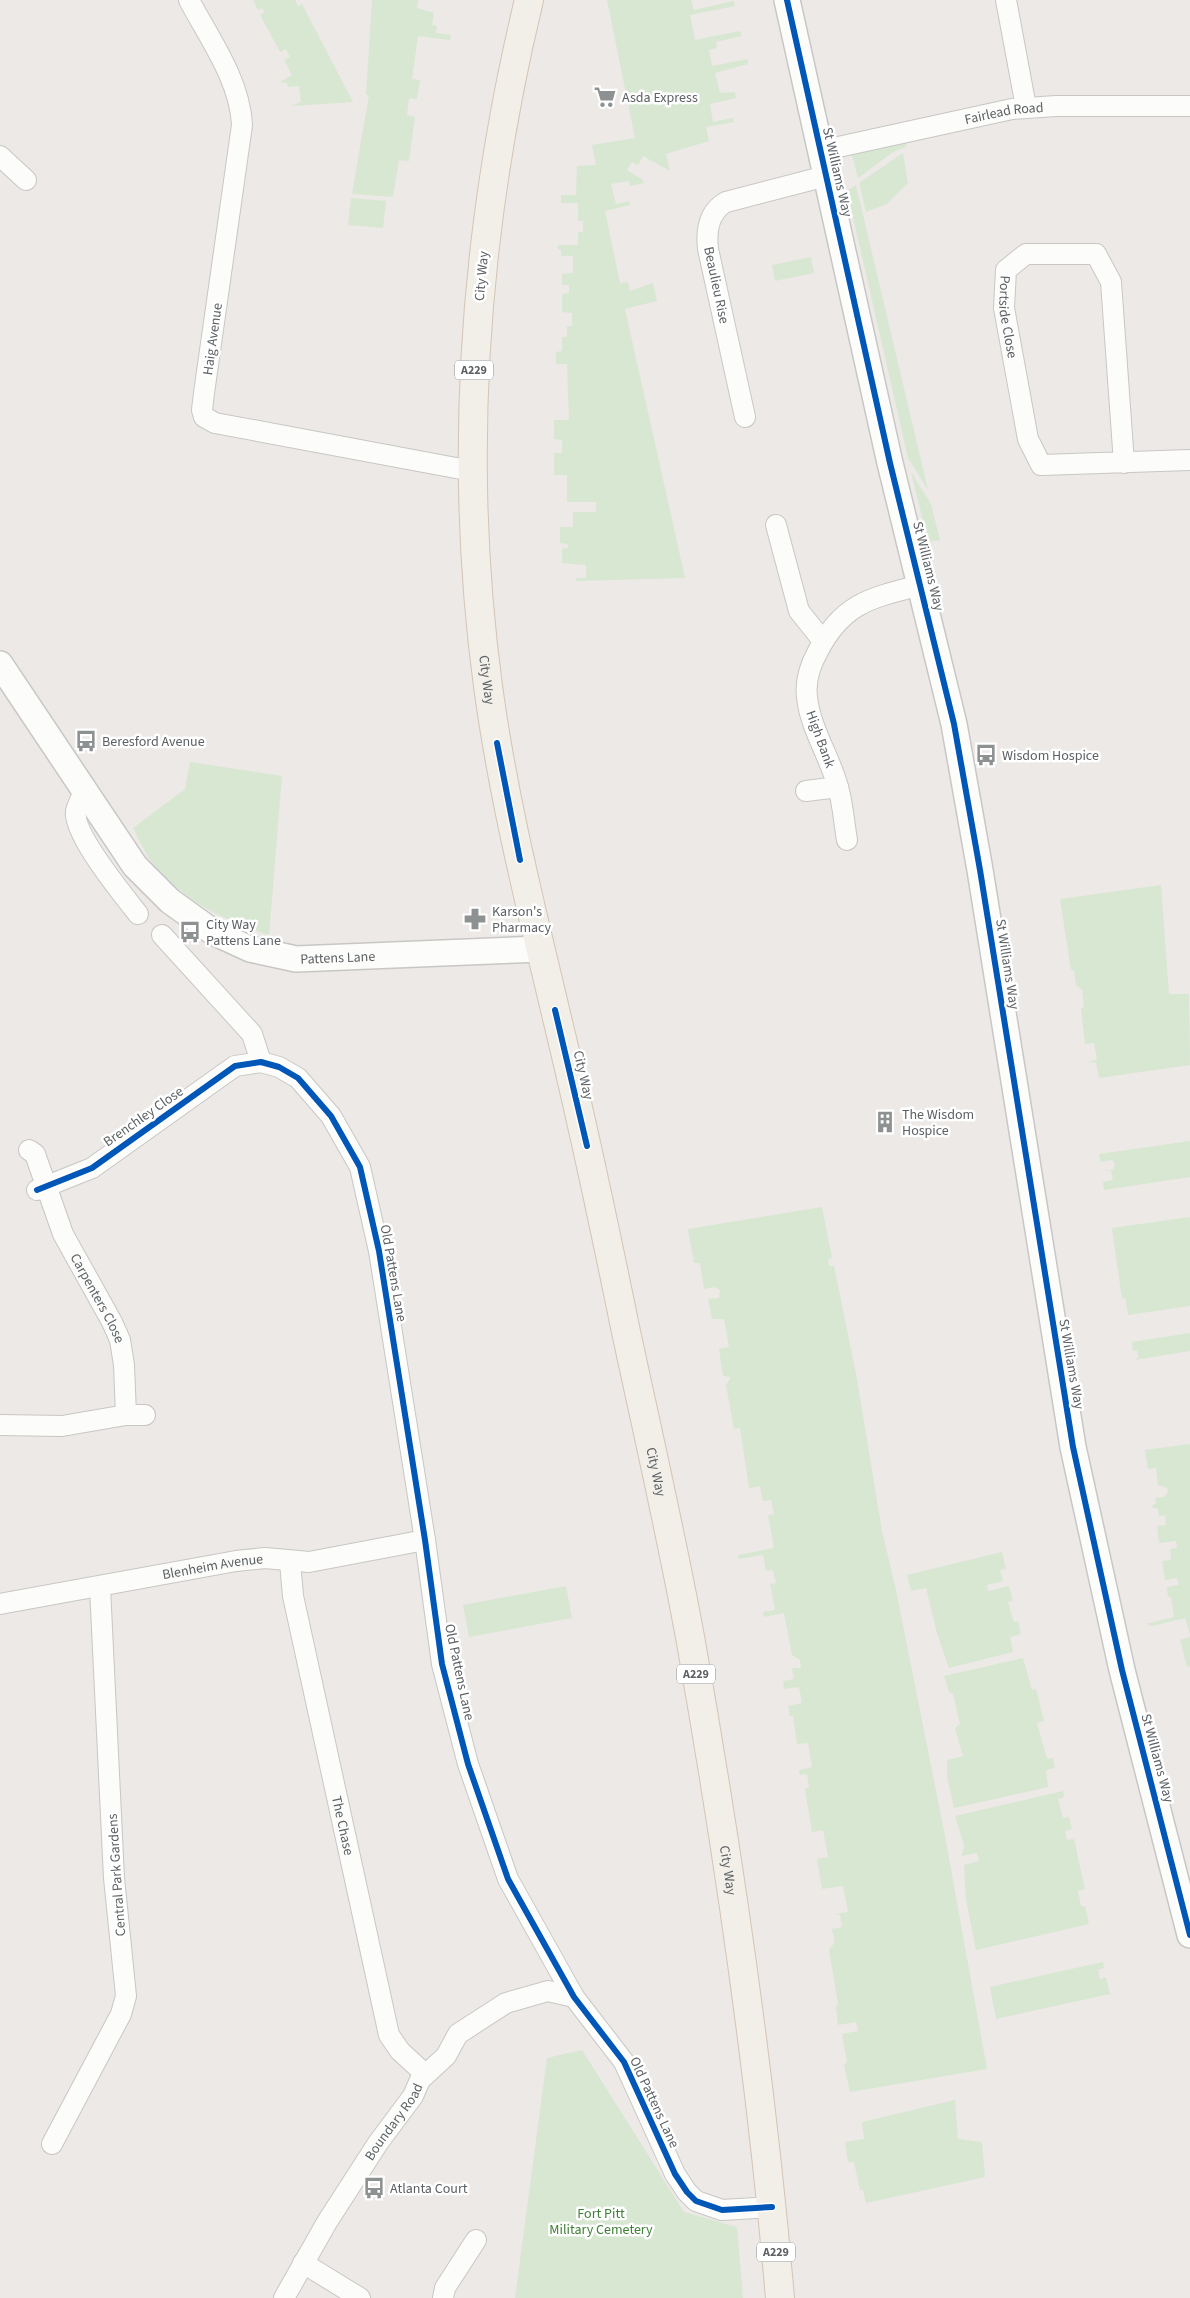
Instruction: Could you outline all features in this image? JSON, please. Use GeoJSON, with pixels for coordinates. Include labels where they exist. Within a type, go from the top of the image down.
{"type":"FeatureCollection","features":[{"type":"Feature","properties":{"kind":"main road","name":"City Way"},"geometry":{"type":"LineString","coordinates":[[528,0],[503,116],[481,266],[474,371],[472,471],[478,592],[490,697],[515,835],[589,1155],[689,1631],[728,1868],[772,2207],[780,2298]]}},
{"type":"Feature","properties":{"kind":"street","name":"Haig Avenue"},"geometry":{"type":"LineString","coordinates":[[189,0],[232,82],[240,106],[242,125],[204,393],[202,410],[204,417],[215,423],[472,471]]}},
{"type":"Feature","properties":{"kind":"street","name":"St Williams Way"},"geometry":{"type":"LineString","coordinates":[[787,0],[820,151],[943,675],[965,777],[1073,1447],[1122,1670],[1190,1935]]}},
{"type":"Feature","properties":{"kind":"street"},"geometry":{"type":"LineString","coordinates":[[1006,0],[1026,107]]}},
{"type":"Feature","properties":{"kind":"street","name":"Fairlead Road"},"geometry":{"type":"LineString","coordinates":[[820,151],[972,117],[1026,107],[1190,106]]}},
{"type":"Feature","properties":{"kind":"street"},"geometry":{"type":"LineString","coordinates":[[0,156],[26,180]]}},
{"type":"Feature","properties":{"kind":"street","name":"Beaulieu Rise"},"geometry":{"type":"LineString","coordinates":[[745,417],[708,249],[708,224],[716,211],[726,202],[826,176]]}},
{"type":"Feature","properties":{"kind":"street","name":"Portside Close"},"geometry":{"type":"LineString","coordinates":[[1124,463],[1111,282],[1096,254],[1026,254],[1006,270],[1004,308],[1028,439],[1041,465],[1124,463],[1190,460]]}},
{"type":"Feature","properties":{"kind":"street"},"geometry":{"type":"LineString","coordinates":[[776,525],[799,611],[823,641]]}},
{"type":"Feature","properties":{"kind":"street","name":"High Bank"},"geometry":{"type":"LineString","coordinates":[[847,840],[838,787],[810,714],[806,696],[809,668],[834,624],[856,607],[884,595],[921,585]]}},
{"type":"Feature","properties":{"kind":"street","name":"Pattens Lane"},"geometry":{"type":"LineString","coordinates":[[0,664],[135,866],[170,901],[213,932],[250,949],[296,959],[541,949]]}},
{"type":"Feature","properties":{"kind":"street"},"geometry":{"type":"LineString","coordinates":[[806,791],[838,787]]}},
{"type":"Feature","properties":{"kind":"street"},"geometry":{"type":"LineString","coordinates":[[85,790],[76,812],[78,827],[114,884],[138,914]]}},
{"type":"Feature","properties":{"kind":"street"},"geometry":{"type":"LineString","coordinates":[[162,935],[252,1034],[261,1062]]}},
{"type":"Feature","properties":{"kind":"street","name":"Brenchley Close"},"geometry":{"type":"LineString","coordinates":[[42,1188],[92,1168],[235,1066],[261,1062]]}},
{"type":"Feature","properties":{"kind":"street","name":"Old Pattens Lane"},"geometry":{"type":"LineString","coordinates":[[261,1062],[279,1067],[298,1078],[331,1116],[360,1166],[380,1250],[425,1540],[442,1664],[468,1764],[508,1879],[574,1997],[624,2062],[675,2174],[687,2192],[696,2201],[722,2210],[772,2207]]}},
{"type":"Feature","properties":{"kind":"street"},"geometry":{"type":"LineString","coordinates":[[29,1150],[36,1154],[42,1188]]}},
{"type":"Feature","properties":{"kind":"street","name":"Carpenters Close"},"geometry":{"type":"LineString","coordinates":[[0,1426],[62,1426],[136,1415],[120,1340],[63,1234],[42,1188]]}},
{"type":"Feature","properties":{"kind":"street","name":"Blenheim Avenue"},"geometry":{"type":"LineString","coordinates":[[0,1604],[236,1561],[265,1558],[290,1562],[316,1561],[425,1540]]}},
{"type":"Feature","properties":{"kind":"street","name":"The Chase"},"geometry":{"type":"LineString","coordinates":[[290,1562],[294,1596],[389,2035],[400,2051],[424,2074]]}},
{"type":"Feature","properties":{"kind":"street","name":"Central Park Gardens"},"geometry":{"type":"LineString","coordinates":[[52,2144],[121,2014],[126,1996],[114,1878],[100,1587]]}},
{"type":"Feature","properties":{"kind":"street","name":"Boundary Road"},"geometry":{"type":"LineString","coordinates":[[284,2298],[357,2175],[413,2096],[418,2082],[424,2074],[446,2056],[462,2030],[506,2003],[548,1991],[574,1997]]}},
{"type":"Feature","properties":{"kind":"street"},"geometry":{"type":"LineString","coordinates":[[443,2298],[445,2288],[476,2240]]}},
{"type":"Feature","properties":{"kind":"street"},"geometry":{"type":"LineString","coordinates":[[304,2263],[360,2298]]}},
{"type":"Feature","properties":{"kind":"green space"},"geometry":{"type":"Polygon","coordinates":[[[253,0],[295,0],[298,6],[302,4],[353,102],[291,106],[301,102],[299,86],[288,87],[287,83],[280,82],[292,75],[284,60],[290,57],[286,49],[280,52],[260,15],[265,12],[262,8],[258,10],[253,0]]]}},
{"type":"Feature","properties":{"kind":"green space"},"geometry":{"type":"Polygon","coordinates":[[[372,0],[418,0],[417,8],[434,13],[432,25],[437,26],[436,33],[451,35],[450,40],[418,36],[412,79],[420,80],[417,99],[409,98],[407,115],[415,117],[409,161],[399,160],[393,197],[352,194],[369,95],[366,95],[372,0]]]}},
{"type":"Feature","properties":{"kind":"green space"},"geometry":{"type":"Polygon","coordinates":[[[607,0],[691,0],[694,10],[733,1],[735,6],[690,15],[695,40],[740,31],[742,36],[716,42],[717,48],[709,50],[712,66],[748,59],[748,64],[715,73],[720,93],[735,92],[736,98],[710,104],[713,122],[733,118],[734,122],[706,127],[709,141],[666,154],[670,171],[643,156],[638,165],[632,162],[627,170],[643,180],[644,183],[630,186],[629,181],[611,184],[616,204],[629,201],[630,205],[605,211],[620,283],[628,282],[630,291],[653,283],[657,301],[625,309],[685,578],[576,581],[576,578],[586,578],[586,565],[562,563],[562,549],[568,548],[568,544],[560,543],[560,527],[573,527],[573,512],[596,512],[596,502],[567,502],[567,475],[554,475],[554,453],[562,453],[562,440],[554,439],[554,420],[569,420],[567,364],[556,364],[556,352],[562,351],[562,337],[567,337],[567,326],[572,326],[572,313],[562,312],[562,294],[569,293],[569,285],[562,285],[562,274],[573,273],[573,256],[561,256],[561,250],[558,249],[558,245],[578,245],[578,232],[583,232],[583,221],[578,221],[578,203],[561,203],[561,195],[576,195],[577,166],[596,165],[592,145],[635,138],[607,0]]]}},
{"type":"Feature","properties":{"kind":"green space"},"geometry":{"type":"Polygon","coordinates":[[[907,141],[906,147],[893,152],[858,178],[852,155],[907,141]]]}},
{"type":"Feature","properties":{"kind":"green space"},"geometry":{"type":"Polygon","coordinates":[[[903,153],[908,183],[887,204],[866,212],[859,183],[903,153]]]}},
{"type":"Feature","properties":{"kind":"green space"},"geometry":{"type":"Polygon","coordinates":[[[856,185],[928,490],[908,458],[847,191],[856,185]]]}},
{"type":"Feature","properties":{"kind":"green space"},"geometry":{"type":"Polygon","coordinates":[[[351,198],[386,201],[383,228],[348,225],[351,198]]]}},
{"type":"Feature","properties":{"kind":"green space"},"geometry":{"type":"Polygon","coordinates":[[[811,257],[814,273],[775,281],[772,265],[811,257]]]}},
{"type":"Feature","properties":{"kind":"green space"},"geometry":{"type":"Polygon","coordinates":[[[911,472],[931,504],[940,540],[928,542],[911,472]]]}},
{"type":"Feature","properties":{"kind":"green space"},"geometry":{"type":"Polygon","coordinates":[[[190,762],[282,776],[269,935],[219,915],[174,885],[149,858],[133,828],[185,789],[190,762]]]}},
{"type":"Feature","properties":{"kind":"green space"},"geometry":{"type":"Polygon","coordinates":[[[1161,885],[1169,994],[1189,994],[1190,1065],[1099,1078],[1096,1062],[1088,1063],[1097,1059],[1094,1043],[1085,1044],[1081,1008],[1084,1007],[1082,990],[1076,985],[1074,970],[1071,970],[1060,899],[1161,885]]]}},
{"type":"Feature","properties":{"kind":"green space"},"geometry":{"type":"Polygon","coordinates":[[[1190,1141],[1190,1177],[1104,1190],[1103,1182],[1113,1180],[1111,1171],[1102,1171],[1113,1170],[1115,1163],[1112,1160],[1100,1162],[1099,1154],[1190,1141]]]}},
{"type":"Feature","properties":{"kind":"green space"},"geometry":{"type":"Polygon","coordinates":[[[822,1207],[832,1258],[828,1259],[829,1266],[834,1266],[857,1379],[882,1531],[896,1590],[945,1836],[987,2069],[850,2092],[844,2065],[847,2062],[842,2034],[858,2031],[856,2022],[838,2025],[836,2008],[838,2004],[829,1950],[835,1942],[832,1929],[842,1927],[840,1915],[836,1914],[848,1912],[843,1886],[822,1889],[817,1859],[828,1857],[823,1830],[812,1832],[805,1789],[809,1787],[807,1774],[800,1775],[799,1770],[812,1767],[808,1743],[797,1744],[793,1716],[790,1716],[788,1706],[802,1703],[799,1687],[784,1689],[783,1681],[794,1679],[792,1668],[801,1668],[800,1660],[792,1655],[784,1613],[764,1617],[763,1612],[775,1610],[770,1584],[776,1583],[773,1570],[766,1571],[763,1555],[739,1559],[738,1555],[774,1548],[768,1515],[774,1514],[771,1500],[763,1501],[760,1486],[749,1488],[740,1428],[734,1429],[726,1385],[731,1377],[723,1376],[719,1349],[729,1347],[724,1319],[712,1319],[708,1299],[719,1298],[720,1290],[715,1287],[704,1289],[700,1263],[694,1263],[688,1229],[822,1207]]]}},
{"type":"Feature","properties":{"kind":"green space"},"geometry":{"type":"Polygon","coordinates":[[[1190,1217],[1190,1306],[1128,1315],[1125,1298],[1122,1299],[1112,1228],[1190,1217]]]}},
{"type":"Feature","properties":{"kind":"green space"},"geometry":{"type":"Polygon","coordinates":[[[1190,1333],[1190,1351],[1134,1360],[1139,1357],[1137,1350],[1133,1351],[1132,1342],[1190,1333]]]}},
{"type":"Feature","properties":{"kind":"green space"},"geometry":{"type":"Polygon","coordinates":[[[1190,1444],[1190,1634],[1185,1618],[1152,1626],[1146,1624],[1174,1617],[1171,1597],[1168,1597],[1167,1587],[1179,1585],[1177,1578],[1165,1580],[1162,1561],[1171,1560],[1170,1549],[1177,1548],[1176,1541],[1159,1543],[1157,1526],[1166,1525],[1165,1515],[1159,1516],[1158,1509],[1151,1507],[1156,1503],[1155,1498],[1164,1497],[1168,1492],[1167,1488],[1158,1485],[1156,1468],[1148,1469],[1145,1450],[1190,1444]]]}},
{"type":"Feature","properties":{"kind":"green space"},"geometry":{"type":"Polygon","coordinates":[[[1002,1552],[1006,1569],[1000,1570],[1003,1581],[987,1585],[988,1591],[1009,1586],[1013,1601],[1008,1602],[1014,1622],[1018,1621],[1021,1634],[1010,1637],[1013,1652],[949,1668],[937,1633],[926,1588],[911,1591],[907,1575],[1002,1552]]]}},
{"type":"Feature","properties":{"kind":"green space"},"geometry":{"type":"Polygon","coordinates":[[[566,1586],[572,1618],[469,1637],[463,1605],[566,1586]]]}},
{"type":"Feature","properties":{"kind":"green space"},"geometry":{"type":"Polygon","coordinates":[[[1190,1637],[1190,1666],[1187,1667],[1180,1640],[1190,1637]]]}},
{"type":"Feature","properties":{"kind":"green space"},"geometry":{"type":"Polygon","coordinates":[[[1023,1658],[1032,1690],[1036,1689],[1044,1721],[1037,1723],[1047,1759],[1053,1758],[1055,1768],[1046,1770],[1048,1787],[954,1808],[947,1776],[947,1760],[963,1756],[955,1728],[960,1724],[953,1694],[949,1692],[944,1676],[1023,1658]]]}},
{"type":"Feature","properties":{"kind":"green space"},"geometry":{"type":"Polygon","coordinates":[[[1063,1791],[1064,1797],[1058,1799],[1063,1818],[1069,1817],[1072,1829],[1065,1831],[1067,1840],[1074,1839],[1085,1889],[1078,1891],[1081,1906],[1085,1906],[1089,1924],[976,1950],[966,1899],[964,1865],[979,1861],[977,1853],[962,1856],[964,1845],[955,1816],[1063,1791]]]}},
{"type":"Feature","properties":{"kind":"green space"},"geometry":{"type":"Polygon","coordinates":[[[1103,1962],[1104,1968],[1098,1970],[1100,1979],[1106,1977],[1110,1994],[996,2019],[990,1987],[1103,1962]]]}},
{"type":"Feature","properties":{"kind":"green space","name":"Fort Pitt Military Cemetery"},"geometry":{"type":"Polygon","coordinates":[[[582,2050],[684,2212],[737,2227],[743,2298],[515,2298],[547,2058],[582,2050]]]}},
{"type":"Feature","properties":{"kind":"green space"},"geometry":{"type":"Polygon","coordinates":[[[955,2100],[958,2139],[982,2142],[985,2177],[866,2203],[863,2190],[860,2190],[854,2162],[848,2162],[845,2142],[864,2139],[862,2122],[955,2100]]]}},
{"type":"Feature","properties":{"kind":"cycle path"},"geometry":{"type":"LineString","coordinates":[[787,0],[890,463],[954,724],[980,870],[1073,1447],[1122,1670],[1190,1935]]}},
{"type":"Feature","properties":{"kind":"cycle path"},"geometry":{"type":"LineString","coordinates":[[497,743],[520,860]]}},
{"type":"Feature","properties":{"kind":"cycle path"},"geometry":{"type":"LineString","coordinates":[[555,1010],[587,1146]]}},
{"type":"Feature","properties":{"kind":"cycle path"},"geometry":{"type":"LineString","coordinates":[[37,1190],[92,1168],[235,1066],[261,1062],[279,1067],[298,1078],[331,1116],[360,1167],[379,1251],[425,1540],[442,1664],[468,1764],[508,1879],[574,1997],[624,2062],[675,2174],[687,2192],[696,2201],[722,2210],[772,2207]]}},
{"type":"Feature","properties":{"kind":"place","name":"Asda Express"},"geometry":{"type":"Point","coordinates":[605,97]}},
{"type":"Feature","properties":{"kind":"place","name":"Beresford Avenue"},"geometry":{"type":"Point","coordinates":[86,741]}},
{"type":"Feature","properties":{"kind":"place","name":"Wisdom Hospice"},"geometry":{"type":"Point","coordinates":[986,755]}},
{"type":"Feature","properties":{"kind":"place","name":"Karson's Pharmacy"},"geometry":{"type":"Point","coordinates":[475,919]}},
{"type":"Feature","properties":{"kind":"place","name":"City Way Pattens Lane"},"geometry":{"type":"Point","coordinates":[190,932]}},
{"type":"Feature","properties":{"kind":"place","name":"The Wisdom Hospice"},"geometry":{"type":"Point","coordinates":[885,1122]}},
{"type":"Feature","properties":{"kind":"place","name":"Atlanta Court"},"geometry":{"type":"Point","coordinates":[374,2188]}}]}
